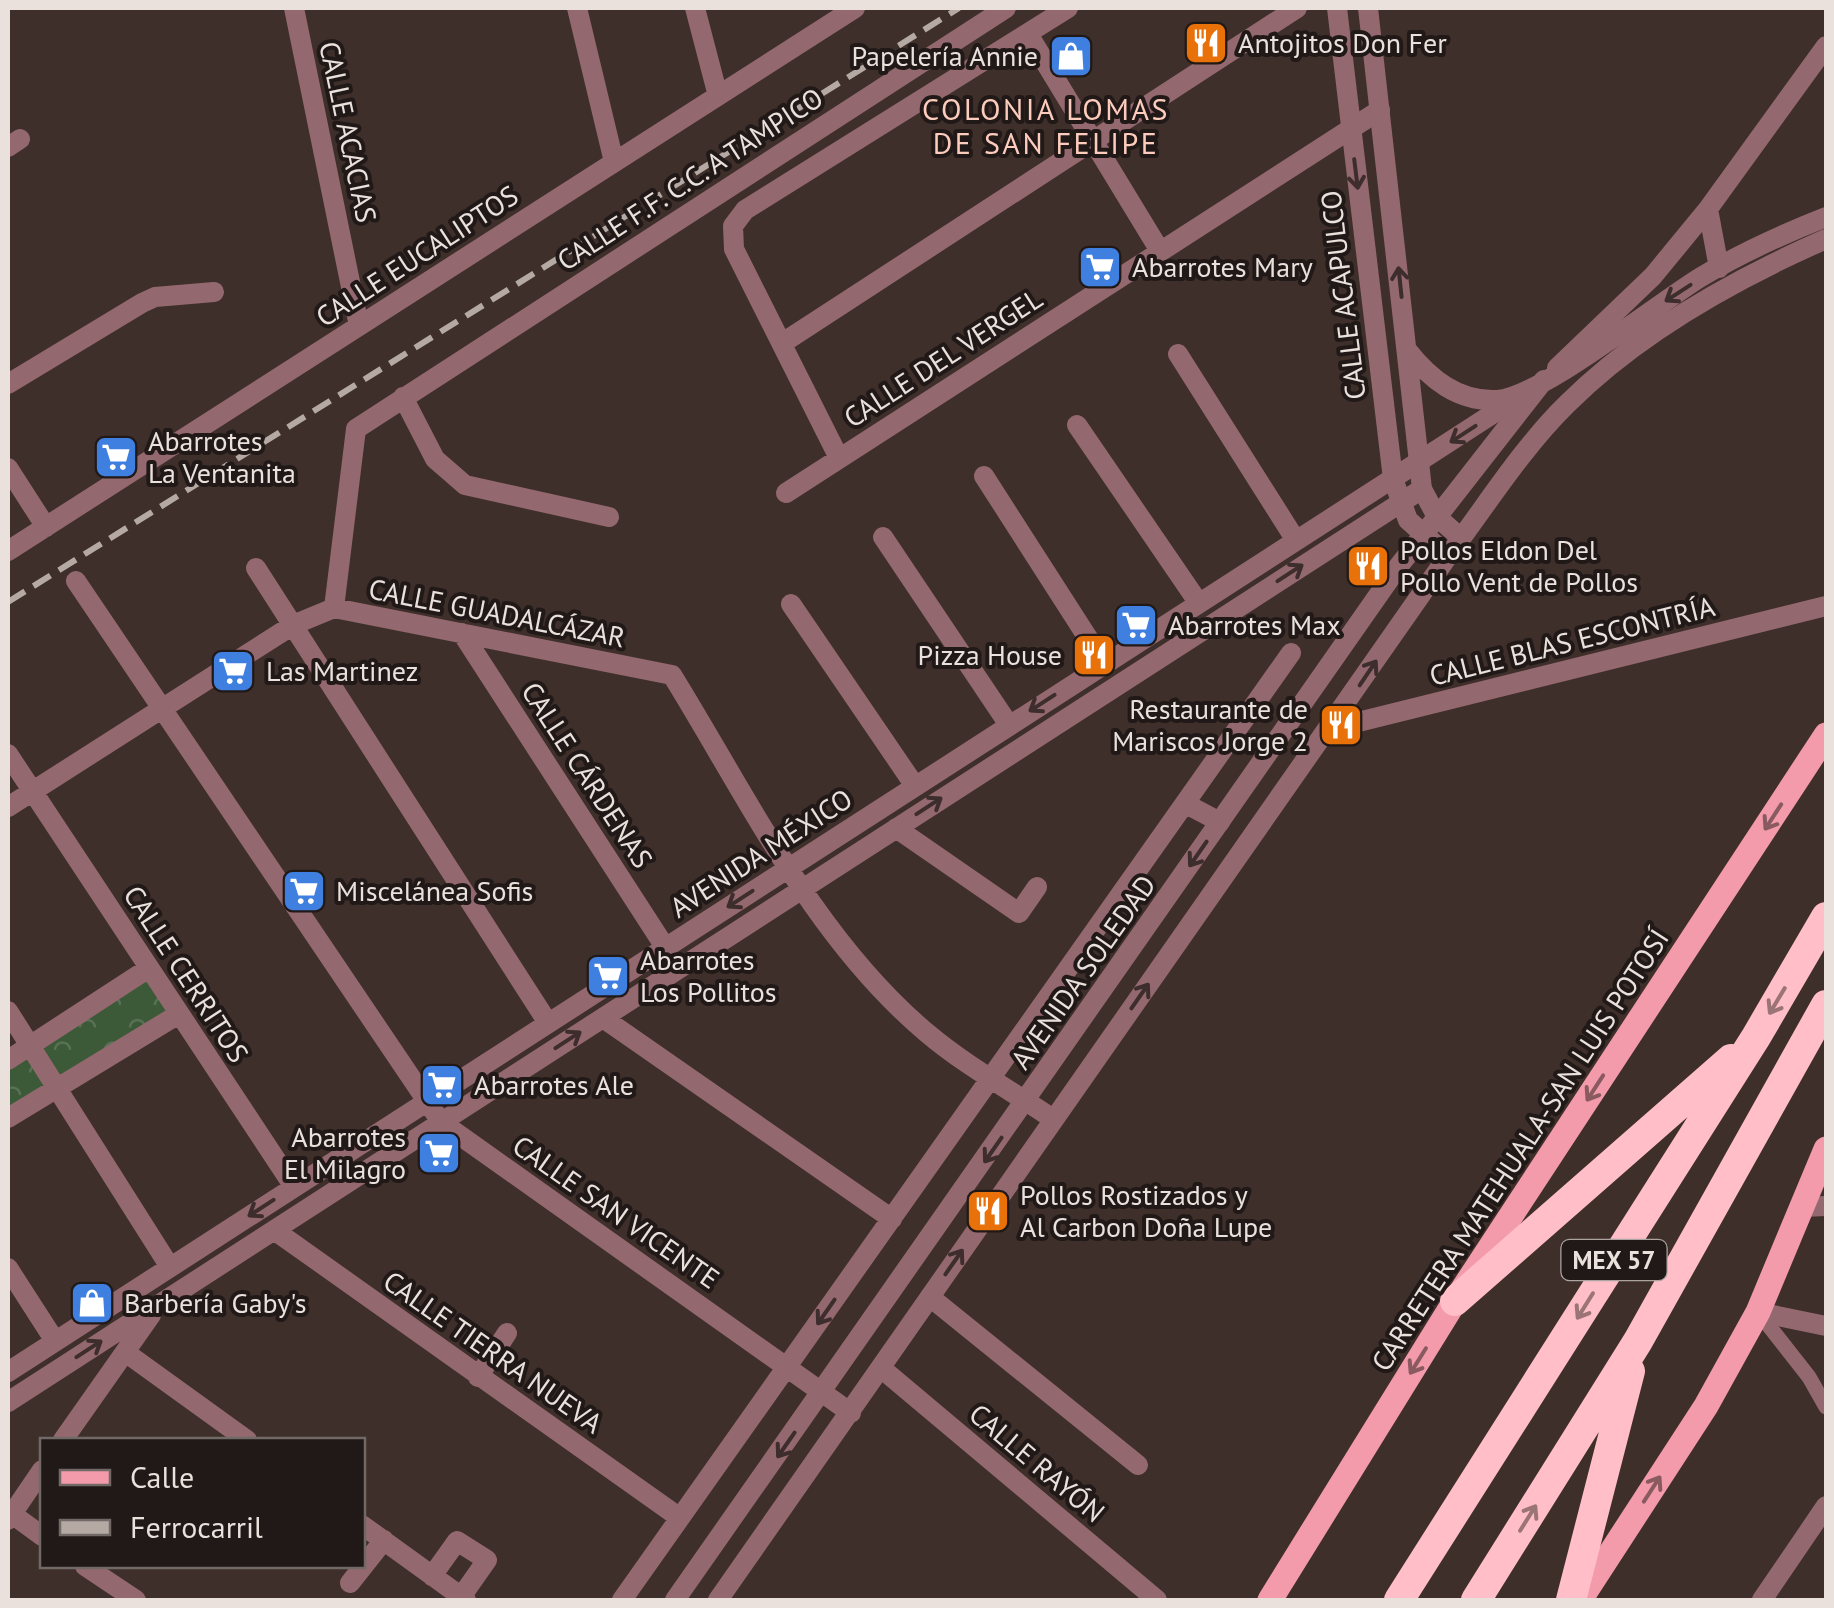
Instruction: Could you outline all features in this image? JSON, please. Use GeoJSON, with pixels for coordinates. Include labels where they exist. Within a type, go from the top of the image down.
{"type":"FeatureCollection","features":[{"type":"Feature","properties":{"kind":"highway","name":"MEX 57"},"geometry":{"type":"LineString","coordinates":[[1399,1600],[1756,1037],[1826,917]]}},
{"type":"Feature","properties":{"kind":"highway","name":"MEX 57"},"geometry":{"type":"LineString","coordinates":[[1476,1600],[1638,1341],[1826,1005]]}},
{"type":"Feature","properties":{"kind":"highway"},"geometry":{"type":"LineString","coordinates":[[1455,1301],[1756,1037]]}},
{"type":"Feature","properties":{"kind":"highway"},"geometry":{"type":"LineString","coordinates":[[1698,1238],[1826,1050]]}},
{"type":"Feature","properties":{"kind":"highway"},"geometry":{"type":"LineString","coordinates":[[1571,1600],[1638,1341]]}},
{"type":"Feature","properties":{"kind":"main road","name":"CARRETERA MATEHUALA-SAN LUIS POTOSÍ"},"geometry":{"type":"LineString","coordinates":[[1270,1600],[1455,1301],[1826,735]]}},
{"type":"Feature","properties":{"kind":"main road"},"geometry":{"type":"LineString","coordinates":[[1580,1600],[1706,1406],[1758,1312],[1815,1206],[1825,1157]]}},
{"type":"Feature","properties":{"kind":"street","name":"CALLE ACACIAS"},"geometry":{"type":"LineString","coordinates":[[294,8],[359,326]]}},
{"type":"Feature","properties":{"kind":"street"},"geometry":{"type":"LineString","coordinates":[[577,8],[614,162]]}},
{"type":"Feature","properties":{"kind":"street"},"geometry":{"type":"LineString","coordinates":[[695,8],[718,96]]}},
{"type":"Feature","properties":{"kind":"street","name":"CALLE EUCALIPTOS"},"geometry":{"type":"LineString","coordinates":[[8,551],[718,96],[826,16],[856,8]]}},
{"type":"Feature","properties":{"kind":"street","name":"CALLE F.F. C.C. A TAMPICO"},"geometry":{"type":"LineString","coordinates":[[334,608],[356,429],[1006,8]]}},
{"type":"Feature","properties":{"kind":"street"},"geometry":{"type":"LineString","coordinates":[[839,458],[784,342],[734,250],[732,226],[745,210],[1068,8]]}},
{"type":"Feature","properties":{"kind":"street"},"geometry":{"type":"LineString","coordinates":[[784,342],[1297,8]]}},
{"type":"Feature","properties":{"kind":"street","name":"CALLE ACAPULCO"},"geometry":{"type":"LineString","coordinates":[[1337,8],[1393,478],[1408,520],[1448,556]]}},
{"type":"Feature","properties":{"kind":"street","name":"CALLE ACAPULCO"},"geometry":{"type":"LineString","coordinates":[[1368,8],[1422,490],[1437,517],[1461,538]]}},
{"type":"Feature","properties":{"kind":"street"},"geometry":{"type":"LineString","coordinates":[[1028,34],[1160,251]]}},
{"type":"Feature","properties":{"kind":"street"},"geometry":{"type":"LineString","coordinates":[[1544,380],[1653,276],[1708,210],[1826,46]]}},
{"type":"Feature","properties":{"kind":"street","name":"CALLE DEL VERGEL"},"geometry":{"type":"LineString","coordinates":[[786,493],[1380,110]]}},
{"type":"Feature","properties":{"kind":"street"},"geometry":{"type":"LineString","coordinates":[[1708,210],[1719,268]]}},
{"type":"Feature","properties":{"kind":"street"},"geometry":{"type":"LineString","coordinates":[[1407,350],[1428,377],[1470,399],[1502,400],[1544,380],[1719,268],[1775,237],[1826,217]]}},
{"type":"Feature","properties":{"kind":"street"},"geometry":{"type":"LineString","coordinates":[[718,1600],[1448,556],[1566,404],[1637,347],[1730,286],[1826,239]]}},
{"type":"Feature","properties":{"kind":"street"},"geometry":{"type":"LineString","coordinates":[[8,384],[155,297],[214,292]]}},
{"type":"Feature","properties":{"kind":"street"},"geometry":{"type":"LineString","coordinates":[[1178,354],[1296,539]]}},
{"type":"Feature","properties":{"kind":"street","name":"AVENIDA MÉXICO"},"geometry":{"type":"LineString","coordinates":[[8,1372],[1544,380]]}},
{"type":"Feature","properties":{"kind":"street","name":"AVENIDA SOLEDAD"},"geometry":{"type":"LineString","coordinates":[[676,1600],[1423,535],[1544,380]]}},
{"type":"Feature","properties":{"kind":"street"},"geometry":{"type":"LineString","coordinates":[[403,398],[434,459],[465,485],[610,517]]}},
{"type":"Feature","properties":{"kind":"street"},"geometry":{"type":"LineString","coordinates":[[1078,425],[1198,602]]}},
{"type":"Feature","properties":{"kind":"street"},"geometry":{"type":"LineString","coordinates":[[8,468],[46,526]]}},
{"type":"Feature","properties":{"kind":"street"},"geometry":{"type":"LineString","coordinates":[[984,476],[1104,664]]}},
{"type":"Feature","properties":{"kind":"street","name":"AVENIDA MÉXICO"},"geometry":{"type":"LineString","coordinates":[[8,1402],[1422,490]]}},
{"type":"Feature","properties":{"kind":"street"},"geometry":{"type":"LineString","coordinates":[[883,538],[1009,725]]}},
{"type":"Feature","properties":{"kind":"street"},"geometry":{"type":"LineString","coordinates":[[256,568],[548,1023]]}},
{"type":"Feature","properties":{"kind":"street","name":"CALLE SAN VICENTE"},"geometry":{"type":"LineString","coordinates":[[76,581],[441,1122],[851,1413]]}},
{"type":"Feature","properties":{"kind":"street"},"geometry":{"type":"LineString","coordinates":[[791,604],[915,786]]}},
{"type":"Feature","properties":{"kind":"street","name":"CALLE BLAS ESCONTRÍA"},"geometry":{"type":"LineString","coordinates":[[1330,729],[1826,606]]}},
{"type":"Feature","properties":{"kind":"street","name":"CALLE GUADALCÁZAR"},"geometry":{"type":"LineString","coordinates":[[8,807],[293,625],[334,608],[672,676],[790,866]]}},
{"type":"Feature","properties":{"kind":"street","name":"CALLE CÁRDENAS"},"geometry":{"type":"LineString","coordinates":[[462,632],[665,947]]}},
{"type":"Feature","properties":{"kind":"street"},"geometry":{"type":"LineString","coordinates":[[622,1600],[1291,653]]}},
{"type":"Feature","properties":{"kind":"street","name":"CALLE CERRITOS"},"geometry":{"type":"LineString","coordinates":[[8,754],[294,1187]]}},
{"type":"Feature","properties":{"kind":"street"},"geometry":{"type":"LineString","coordinates":[[1186,804],[1220,822]]}},
{"type":"Feature","properties":{"kind":"street"},"geometry":{"type":"LineString","coordinates":[[896,828],[1019,913],[1037,887]]}},
{"type":"Feature","properties":{"kind":"street"},"geometry":{"type":"LineString","coordinates":[[790,866],[843,946],[887,996],[952,1053],[1053,1119]]}},
{"type":"Feature","properties":{"kind":"street"},"geometry":{"type":"LineString","coordinates":[[8,1060],[149,968]]}},
{"type":"Feature","properties":{"kind":"street"},"geometry":{"type":"LineString","coordinates":[[8,1012],[170,1267]]}},
{"type":"Feature","properties":{"kind":"street"},"geometry":{"type":"LineString","coordinates":[[8,1118],[179,1014]]}},
{"type":"Feature","properties":{"kind":"street"},"geometry":{"type":"LineString","coordinates":[[603,1018],[892,1218]]}},
{"type":"Feature","properties":{"kind":"street","name":"CALLE TIERRA NUEVA"},"geometry":{"type":"LineString","coordinates":[[274,1230],[680,1518]]}},
{"type":"Feature","properties":{"kind":"street"},"geometry":{"type":"LineString","coordinates":[[8,1268],[55,1342]]}},
{"type":"Feature","properties":{"kind":"street"},"geometry":{"type":"LineString","coordinates":[[930,1297],[1138,1465]]}},
{"type":"Feature","properties":{"kind":"street"},"geometry":{"type":"LineString","coordinates":[[64,1438],[157,1306]]}},
{"type":"Feature","properties":{"kind":"street"},"geometry":{"type":"LineString","coordinates":[[1758,1312],[1826,1326]]}},
{"type":"Feature","properties":{"kind":"street"},"geometry":{"type":"LineString","coordinates":[[1758,1312],[1810,1377],[1826,1407]]}},
{"type":"Feature","properties":{"kind":"street"},"geometry":{"type":"LineString","coordinates":[[478,1376],[507,1333]]}},
{"type":"Feature","properties":{"kind":"street"},"geometry":{"type":"LineString","coordinates":[[125,1352],[244,1438]]}},
{"type":"Feature","properties":{"kind":"street","name":"CALLE RAYÓN"},"geometry":{"type":"LineString","coordinates":[[881,1368],[1157,1600]]}},
{"type":"Feature","properties":{"kind":"street"},"geometry":{"type":"LineString","coordinates":[[40,1473],[9,1515],[40,1535]]}},
{"type":"Feature","properties":{"kind":"street"},"geometry":{"type":"LineString","coordinates":[[1762,1600],[1826,1506]]}},
{"type":"Feature","properties":{"kind":"street"},"geometry":{"type":"LineString","coordinates":[[365,1527],[384,1540],[432,1576],[464,1599],[487,1560],[457,1541],[432,1576]]}},
{"type":"Feature","properties":{"kind":"street"},"geometry":{"type":"LineString","coordinates":[[365,1564],[384,1540]]}},
{"type":"Feature","properties":{"kind":"street"},"geometry":{"type":"LineString","coordinates":[[88,1568],[136,1600]]}},
{"type":"Feature","properties":{"kind":"street"},"geometry":{"type":"LineString","coordinates":[[350,1583],[362,1568]]}},
{"type":"Feature","properties":{"kind":"green space"},"geometry":{"type":"Polygon","coordinates":[[[147,975],[171,1013],[8,1115],[8,1063],[147,975]]]}},
{"type":"Feature","properties":{"kind":"railway"},"geometry":{"type":"LineString","coordinates":[[8,602],[959,8]]}},
{"type":"Feature","properties":{"kind":"place","name":"Antojitos Don Fer"},"geometry":{"type":"Point","coordinates":[1206,43]}},
{"type":"Feature","properties":{"kind":"place","name":"Papelería Annie"},"geometry":{"type":"Point","coordinates":[1071,56]}},
{"type":"Feature","properties":{"kind":"place","name":"Abarrotes Mary"},"geometry":{"type":"Point","coordinates":[1100,267]}},
{"type":"Feature","properties":{"kind":"place","name":"Abarrotes La Ventanita"},"geometry":{"type":"Point","coordinates":[116,457]}},
{"type":"Feature","properties":{"kind":"place","name":"Pollos Eldon Del Pollo Vent de Pollos"},"geometry":{"type":"Point","coordinates":[1368,566]}},
{"type":"Feature","properties":{"kind":"place","name":"Abarrotes Max"},"geometry":{"type":"Point","coordinates":[1136,625]}},
{"type":"Feature","properties":{"kind":"place","name":"Pizza House"},"geometry":{"type":"Point","coordinates":[1094,655]}},
{"type":"Feature","properties":{"kind":"place","name":"Las Martinez"},"geometry":{"type":"Point","coordinates":[233,671]}},
{"type":"Feature","properties":{"kind":"place","name":"Restaurante de Mariscos Jorge 2"},"geometry":{"type":"Point","coordinates":[1341,725]}},
{"type":"Feature","properties":{"kind":"place","name":"Miscelánea Sofis"},"geometry":{"type":"Point","coordinates":[304,891]}},
{"type":"Feature","properties":{"kind":"place","name":"Abarrotes Los Pollitos"},"geometry":{"type":"Point","coordinates":[608,976]}},
{"type":"Feature","properties":{"kind":"place","name":"Abarrotes Ale"},"geometry":{"type":"Point","coordinates":[442,1085]}},
{"type":"Feature","properties":{"kind":"place","name":"Abarrotes El Milagro"},"geometry":{"type":"Point","coordinates":[439,1153]}},
{"type":"Feature","properties":{"kind":"place","name":"Pollos Rostizados y Al Carbon Doña Lupe"},"geometry":{"type":"Point","coordinates":[988,1211]}},
{"type":"Feature","properties":{"kind":"place","name":"Barbería Gaby's"},"geometry":{"type":"Point","coordinates":[92,1303]}},
{"type":"Feature","properties":{"kind":"district","name":"COLONIA LOMAS DE SAN FELIPE"},"geometry":{"type":"Point","coordinates":[1046,127]}}]}
